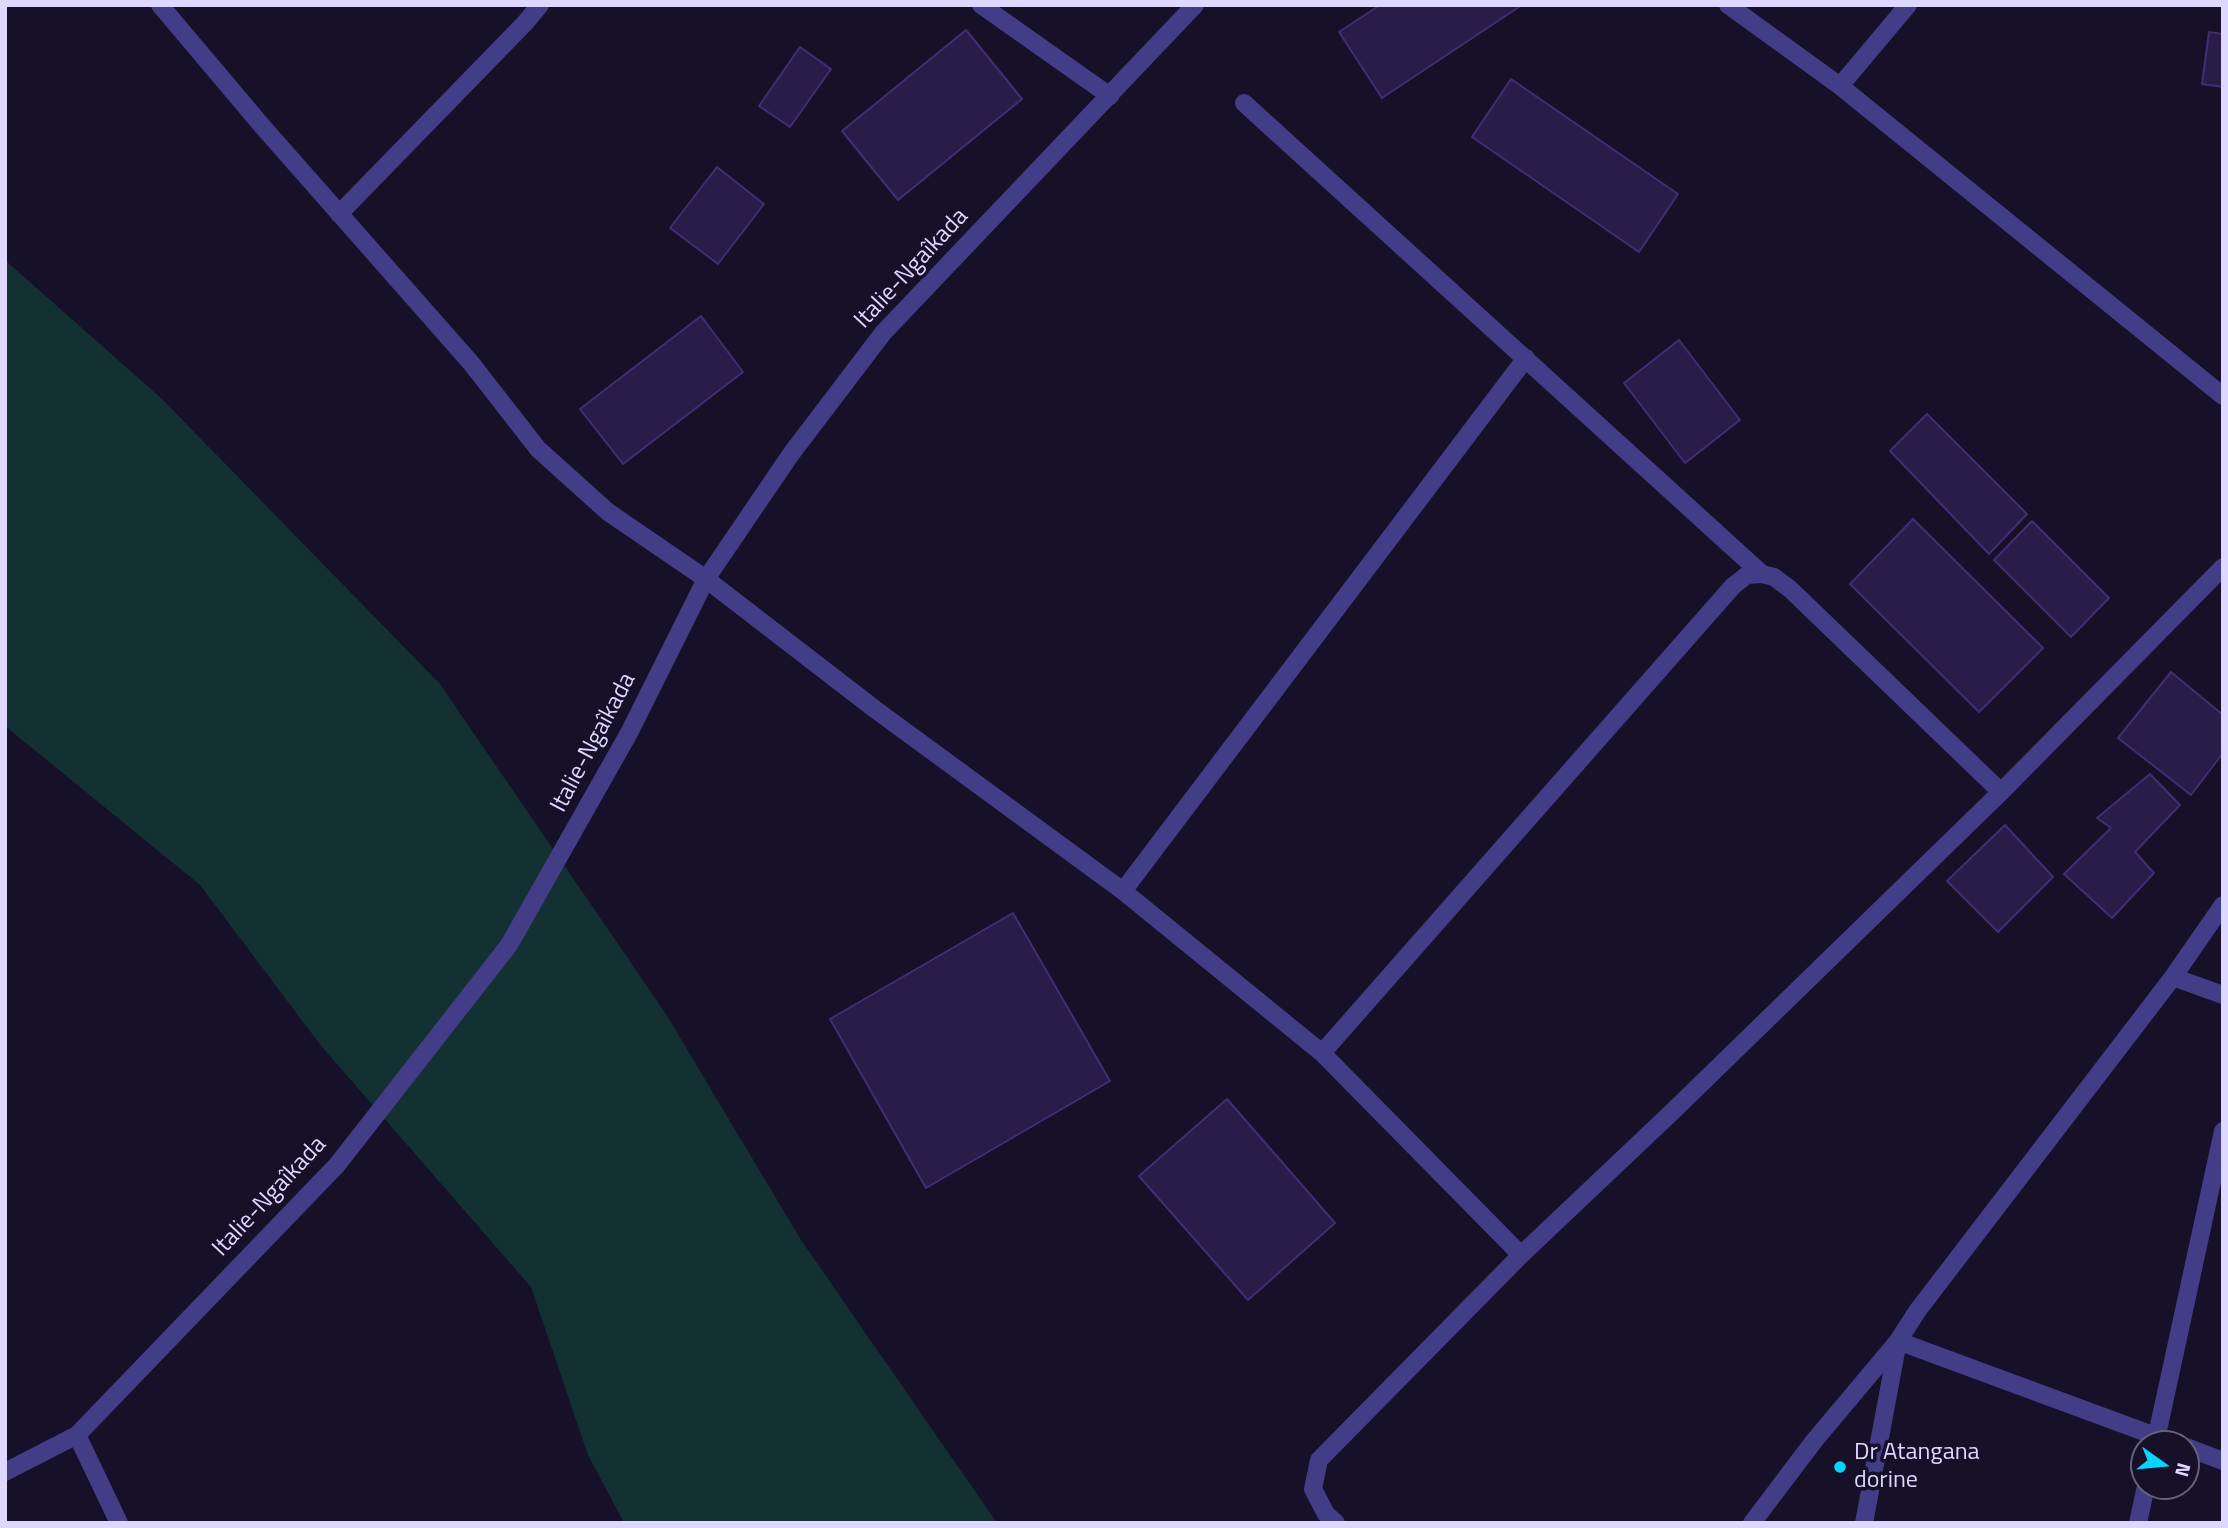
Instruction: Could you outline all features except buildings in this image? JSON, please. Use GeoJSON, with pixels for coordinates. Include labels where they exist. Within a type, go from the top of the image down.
{"type":"FeatureCollection","features":[{"type":"Feature","properties":{"kind":"street"},"geometry":{"type":"LineString","coordinates":[[160,5],[471,363],[538,449],[608,512],[706,579],[876,710],[1124,891],[1322,1053],[1521,1255]]}},
{"type":"Feature","properties":{"kind":"street"},"geometry":{"type":"LineString","coordinates":[[339,214],[540,5]]}},
{"type":"Feature","properties":{"kind":"street"},"geometry":{"type":"LineString","coordinates":[[981,5],[1110,96]]}},
{"type":"Feature","properties":{"kind":"street","name":"Italie-Ngaîkada"},"geometry":{"type":"LineString","coordinates":[[8,1465],[77,1435],[337,1165],[509,946],[629,733],[706,579],[791,454],[883,333],[1195,5]]}},
{"type":"Feature","properties":{"kind":"street"},"geometry":{"type":"LineString","coordinates":[[1728,5],[1840,86],[2223,396]]}},
{"type":"Feature","properties":{"kind":"street"},"geometry":{"type":"LineString","coordinates":[[1840,86],[1908,5]]}},
{"type":"Feature","properties":{"kind":"street"},"geometry":{"type":"LineString","coordinates":[[1244,103],[1762,574]]}},
{"type":"Feature","properties":{"kind":"street"},"geometry":{"type":"LineString","coordinates":[[1124,891],[1526,358]]}},
{"type":"Feature","properties":{"kind":"street"},"geometry":{"type":"LineString","coordinates":[[1336,1523],[1326,1514],[1314,1489],[1319,1460],[1521,1255],[2001,792],[2223,567]]}},
{"type":"Feature","properties":{"kind":"street"},"geometry":{"type":"LineString","coordinates":[[1322,1053],[1733,586],[1747,575],[1762,574],[1774,577],[1790,589],[2001,792]]}},
{"type":"Feature","properties":{"kind":"street"},"geometry":{"type":"LineString","coordinates":[[1752,1523],[1814,1441],[1898,1341],[1918,1310],[2173,977],[2223,905]]}},
{"type":"Feature","properties":{"kind":"street"},"geometry":{"type":"LineString","coordinates":[[2173,977],[2223,996]]}},
{"type":"Feature","properties":{"kind":"street"},"geometry":{"type":"LineString","coordinates":[[2158,1430],[2223,1131]]}},
{"type":"Feature","properties":{"kind":"street"},"geometry":{"type":"LineString","coordinates":[[1898,1341],[2130,1430]]}},
{"type":"Feature","properties":{"kind":"street"},"geometry":{"type":"LineString","coordinates":[[1864,1523],[1898,1341]]}},
{"type":"Feature","properties":{"kind":"street"},"geometry":{"type":"LineString","coordinates":[[77,1435],[119,1523]]}},
{"type":"Feature","properties":{"kind":"street"},"geometry":{"type":"LineString","coordinates":[[2200,1452],[2223,1461]]}},
{"type":"Feature","properties":{"kind":"street"},"geometry":{"type":"LineString","coordinates":[[2138,1523],[2143,1500]]}},
{"type":"Feature","properties":{"kind":"green space"},"geometry":{"type":"Polygon","coordinates":[[[5,260],[162,399],[440,684],[666,1014],[801,1240],[997,1523],[624,1523],[588,1455],[531,1287],[322,1047],[200,885],[5,726],[5,260]]]}},
{"type":"Feature","properties":{"kind":"place","name":"Dr Atangana dorine"},"geometry":{"type":"Point","coordinates":[1840,1467]}}]}
